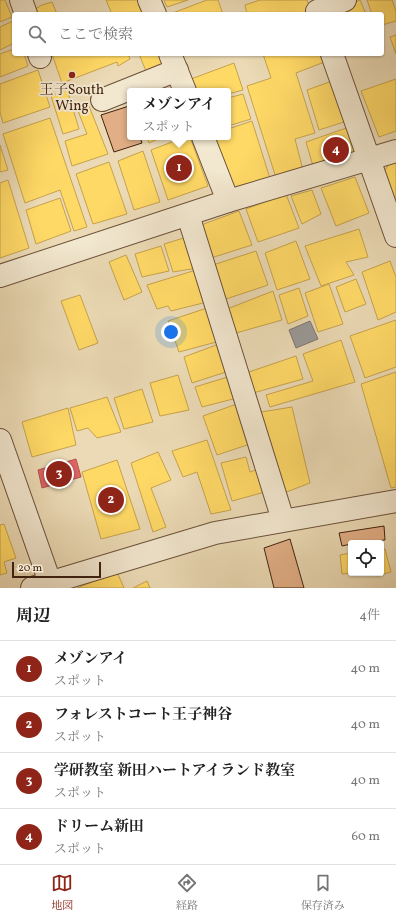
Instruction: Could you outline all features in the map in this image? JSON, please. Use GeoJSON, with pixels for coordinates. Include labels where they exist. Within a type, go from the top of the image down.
{"type":"FeatureCollection","features":[{"type":"Feature","properties":{"kind":"street"},"geometry":{"type":"LineString","coordinates":[[21,0],[25,12]]}},
{"type":"Feature","properties":{"kind":"street"},"geometry":{"type":"LineString","coordinates":[[149,0],[154,12]]}},
{"type":"Feature","properties":{"kind":"street"},"geometry":{"type":"LineString","coordinates":[[316,8],[345,0]]}},
{"type":"Feature","properties":{"kind":"street"},"geometry":{"type":"LineString","coordinates":[[333,56],[396,236]]}},
{"type":"Feature","properties":{"kind":"street"},"geometry":{"type":"LineString","coordinates":[[102,100],[174,62],[184,88]]}},
{"type":"Feature","properties":{"kind":"street"},"geometry":{"type":"LineString","coordinates":[[204,140],[228,201]]}},
{"type":"Feature","properties":{"kind":"street"},"geometry":{"type":"LineString","coordinates":[[0,276],[228,201],[396,151]]}},
{"type":"Feature","properties":{"kind":"street"},"geometry":{"type":"LineString","coordinates":[[188,215],[284,520]]}},
{"type":"Feature","properties":{"kind":"street"},"geometry":{"type":"LineString","coordinates":[[0,440],[44,586],[215,533],[396,501]]}},
{"type":"Feature","properties":{"kind":"building: 住宅"},"geometry":{"type":"Polygon","coordinates":[[[0,0],[5,0],[12,17],[0,22],[0,0]]]}},
{"type":"Feature","properties":{"kind":"building: 住宅"},"geometry":{"type":"Polygon","coordinates":[[[106,0],[144,0],[148,12],[111,12],[106,0]]]}},
{"type":"Feature","properties":{"kind":"building: 住宅"},"geometry":{"type":"Polygon","coordinates":[[[164,0],[188,0],[167,7],[164,0]]]}},
{"type":"Feature","properties":{"kind":"building: 住宅"},"geometry":{"type":"Polygon","coordinates":[[[207,0],[218,0],[222,12],[175,12],[207,0]]]}},
{"type":"Feature","properties":{"kind":"building: 住宅"},"geometry":{"type":"Polygon","coordinates":[[[260,0],[307,0],[311,12],[247,12],[245,5],[260,0]]]}},
{"type":"Feature","properties":{"kind":"building: 住宅"},"geometry":{"type":"Polygon","coordinates":[[[360,0],[365,12],[333,12],[360,0]]]}},
{"type":"Feature","properties":{"kind":"building: 住宅"},"geometry":{"type":"Polygon","coordinates":[[[367,0],[392,0],[396,11],[396,21],[384,24],[384,12],[371,12],[367,0]]]}},
{"type":"Feature","properties":{"kind":"building: 住宅"},"geometry":{"type":"Polygon","coordinates":[[[52,2],[56,12],[36,12],[35,9],[52,2]]]}},
{"type":"Feature","properties":{"kind":"building: 住宅"},"geometry":{"type":"Polygon","coordinates":[[[12,21],[12,44],[0,50],[0,27],[12,21]]]}},
{"type":"Feature","properties":{"kind":"building: 住宅"},"geometry":{"type":"Polygon","coordinates":[[[396,35],[396,54],[390,37],[396,35]]]}},
{"type":"Feature","properties":{"kind":"building: 住宅"},"geometry":{"type":"Polygon","coordinates":[[[12,50],[12,56],[25,56],[28,66],[0,77],[0,54],[12,50]]]}},
{"type":"Feature","properties":{"kind":"building: 住宅","name":"王子South Wing"},"geometry":{"type":"Polygon","coordinates":[[[53,56],[129,56],[130,59],[118,66],[117,62],[62,83],[53,56]]]}},
{"type":"Feature","properties":{"kind":"building: 住宅"},"geometry":{"type":"Polygon","coordinates":[[[140,56],[167,56],[170,65],[148,76],[140,56]]]}},
{"type":"Feature","properties":{"kind":"building: 住宅"},"geometry":{"type":"Polygon","coordinates":[[[264,56],[325,56],[327,61],[296,73],[315,133],[295,139],[304,174],[277,181],[247,86],[271,78],[264,56]]]}},
{"type":"Feature","properties":{"kind":"building: 住宅"},"geometry":{"type":"Polygon","coordinates":[[[234,63],[243,90],[231,93],[231,88],[193,88],[191,79],[234,63]]]}},
{"type":"Feature","properties":{"kind":"building: 住宅"},"geometry":{"type":"Polygon","coordinates":[[[38,70],[50,107],[3,123],[0,112],[0,84],[38,70]]]}},
{"type":"Feature","properties":{"kind":"building: 住宅"},"geometry":{"type":"Polygon","coordinates":[[[396,79],[396,131],[379,137],[361,91],[396,79]]]}},
{"type":"Feature","properties":{"kind":"building: 住宅"},"geometry":{"type":"Polygon","coordinates":[[[335,80],[350,120],[319,130],[307,90],[335,80]]]}},
{"type":"Feature","properties":{"kind":"building: 住宅"},"geometry":{"type":"Polygon","coordinates":[[[67,89],[79,129],[63,134],[51,96],[67,89]]]}},
{"type":"Feature","properties":{"kind":"building: 住宅"},"geometry":{"type":"Polygon","coordinates":[[[243,94],[251,119],[231,125],[231,97],[243,94]]]}},
{"type":"Feature","properties":{"kind":"building: 住宅"},"geometry":{"type":"Polygon","coordinates":[[[89,106],[108,154],[72,166],[65,141],[87,134],[78,111],[89,106]]]}},
{"type":"Feature","properties":{"kind":"building: 住宅"},"geometry":{"type":"Polygon","coordinates":[[[50,118],[87,227],[74,231],[60,190],[25,203],[3,134],[50,118]]]}},
{"type":"Feature","properties":{"kind":"building: 住宅"},"geometry":{"type":"Polygon","coordinates":[[[252,121],[272,185],[230,197],[210,140],[231,140],[231,128],[252,121]]]}},
{"type":"Feature","properties":{"kind":"building: 住宅"},"geometry":{"type":"Polygon","coordinates":[[[355,125],[366,158],[315,173],[306,142],[355,125]]]}},
{"type":"Feature","properties":{"kind":"building: 住宅"},"geometry":{"type":"Polygon","coordinates":[[[148,140],[156,140],[149,143],[148,140]]]}},
{"type":"Feature","properties":{"kind":"building: 住宅"},"geometry":{"type":"Polygon","coordinates":[[[177,140],[191,140],[208,186],[168,200],[151,150],[177,140]]]}},
{"type":"Feature","properties":{"kind":"building: 住宅"},"geometry":{"type":"Polygon","coordinates":[[[0,145],[8,170],[0,172],[0,145]]]}},
{"type":"Feature","properties":{"kind":"building: 住宅"},"geometry":{"type":"Polygon","coordinates":[[[143,151],[160,202],[134,210],[118,161],[143,151]]]}},
{"type":"Feature","properties":{"kind":"building: 住宅"},"geometry":{"type":"Polygon","coordinates":[[[109,162],[127,214],[93,224],[76,174],[109,162]]]}},
{"type":"Feature","properties":{"kind":"building: 住宅"},"geometry":{"type":"Polygon","coordinates":[[[396,162],[396,198],[391,200],[382,176],[388,165],[396,162]]]}},
{"type":"Feature","properties":{"kind":"building: 住宅"},"geometry":{"type":"Polygon","coordinates":[[[355,177],[369,213],[336,226],[321,188],[355,177]]]}},
{"type":"Feature","properties":{"kind":"building: 住宅"},"geometry":{"type":"Polygon","coordinates":[[[8,180],[29,248],[0,258],[0,183],[8,180]]]}},
{"type":"Feature","properties":{"kind":"building: 住宅"},"geometry":{"type":"Polygon","coordinates":[[[312,190],[321,214],[302,224],[291,196],[312,190]]]}},
{"type":"Feature","properties":{"kind":"building: 住宅"},"geometry":{"type":"Polygon","coordinates":[[[286,194],[299,228],[258,242],[246,209],[286,194]]]}},
{"type":"Feature","properties":{"kind":"building: 住宅"},"geometry":{"type":"Polygon","coordinates":[[[60,198],[71,231],[36,244],[26,210],[60,198]]]}},
{"type":"Feature","properties":{"kind":"building: 住宅"},"geometry":{"type":"Polygon","coordinates":[[[239,211],[252,245],[211,258],[201,225],[239,211]]]}},
{"type":"Feature","properties":{"kind":"building: 住宅"},"geometry":{"type":"Polygon","coordinates":[[[359,229],[368,257],[346,262],[354,275],[321,286],[305,246],[359,229]]]}},
{"type":"Feature","properties":{"kind":"building: 住宅"},"geometry":{"type":"Polygon","coordinates":[[[187,237],[197,268],[173,272],[164,244],[187,237]]]}},
{"type":"Feature","properties":{"kind":"building: 住宅"},"geometry":{"type":"Polygon","coordinates":[[[296,241],[310,279],[277,290],[265,253],[296,241]]]}},
{"type":"Feature","properties":{"kind":"building: 住宅"},"geometry":{"type":"Polygon","coordinates":[[[161,246],[169,271],[142,277],[135,254],[161,246]]]}},
{"type":"Feature","properties":{"kind":"building: 住宅"},"geometry":{"type":"Polygon","coordinates":[[[256,251],[268,285],[226,299],[213,265],[256,251]]]}},
{"type":"Feature","properties":{"kind":"building: 住宅"},"geometry":{"type":"Polygon","coordinates":[[[126,255],[142,292],[124,300],[109,262],[126,255]]]}},
{"type":"Feature","properties":{"kind":"building: 住宅"},"geometry":{"type":"Polygon","coordinates":[[[390,261],[396,277],[396,312],[378,320],[362,272],[390,261]]]}},
{"type":"Feature","properties":{"kind":"building: 住宅"},"geometry":{"type":"Polygon","coordinates":[[[196,270],[207,302],[171,311],[168,306],[157,309],[147,285],[196,270]]]}},
{"type":"Feature","properties":{"kind":"building: 住宅"},"geometry":{"type":"Polygon","coordinates":[[[356,279],[366,304],[345,312],[336,287],[356,279]]]}},
{"type":"Feature","properties":{"kind":"building: 住宅"},"geometry":{"type":"Polygon","coordinates":[[[329,284],[343,324],[318,332],[305,293],[329,284]]]}},
{"type":"Feature","properties":{"kind":"building: 住宅"},"geometry":{"type":"Polygon","coordinates":[[[299,288],[308,316],[288,324],[279,295],[299,288]]]}},
{"type":"Feature","properties":{"kind":"building: 住宅"},"geometry":{"type":"Polygon","coordinates":[[[273,291],[282,320],[236,333],[227,309],[273,291]]]}},
{"type":"Feature","properties":{"kind":"building: 住宅"},"geometry":{"type":"Polygon","coordinates":[[[80,295],[98,343],[79,350],[61,301],[80,295]]]}},
{"type":"Feature","properties":{"kind":"building: 住宅"},"geometry":{"type":"Polygon","coordinates":[[[207,308],[220,341],[179,352],[168,321],[207,308]]]}},
{"type":"Feature","properties":{"kind":"building: 住宅"},"geometry":{"type":"Polygon","coordinates":[[[396,320],[396,367],[365,378],[350,336],[396,320]]]}},
{"type":"Feature","properties":{"kind":"building: 住宅"},"geometry":{"type":"Polygon","coordinates":[[[341,340],[355,382],[270,407],[266,395],[313,381],[303,354],[341,340]]]}},
{"type":"Feature","properties":{"kind":"building: 住宅"},"geometry":{"type":"Polygon","coordinates":[[[219,344],[229,371],[192,383],[184,357],[219,344]]]}},
{"type":"Feature","properties":{"kind":"building: 住宅"},"geometry":{"type":"Polygon","coordinates":[[[296,356],[303,379],[253,393],[246,373],[296,356]]]}},
{"type":"Feature","properties":{"kind":"building: 住宅"},"geometry":{"type":"Polygon","coordinates":[[[396,372],[396,487],[391,488],[361,384],[396,372]]]}},
{"type":"Feature","properties":{"kind":"building: 住宅"},"geometry":{"type":"Polygon","coordinates":[[[178,375],[189,410],[160,416],[150,383],[178,375]]]}},
{"type":"Feature","properties":{"kind":"building: 住宅"},"geometry":{"type":"Polygon","coordinates":[[[231,376],[237,398],[202,407],[195,387],[231,376]]]}},
{"type":"Feature","properties":{"kind":"building: 住宅"},"geometry":{"type":"Polygon","coordinates":[[[142,389],[153,422],[124,429],[114,398],[142,389]]]}},
{"type":"Feature","properties":{"kind":"building: 住宅"},"geometry":{"type":"Polygon","coordinates":[[[107,397],[121,432],[97,438],[88,428],[77,431],[70,408],[107,397]]]}},
{"type":"Feature","properties":{"kind":"building: 住宅"},"geometry":{"type":"Polygon","coordinates":[[[237,404],[250,444],[217,455],[203,416],[237,404]]]}},
{"type":"Feature","properties":{"kind":"building: 住宅"},"geometry":{"type":"Polygon","coordinates":[[[292,407],[310,483],[281,494],[255,413],[292,407]]]}},
{"type":"Feature","properties":{"kind":"building: 住宅"},"geometry":{"type":"Polygon","coordinates":[[[68,408],[76,445],[32,457],[22,422],[68,408]]]}},
{"type":"Feature","properties":{"kind":"building: 住宅"},"geometry":{"type":"Polygon","coordinates":[[[207,440],[231,510],[211,514],[197,472],[183,477],[172,451],[207,440]]]}},
{"type":"Feature","properties":{"kind":"building: 住宅"},"geometry":{"type":"Polygon","coordinates":[[[158,452],[171,480],[151,488],[166,527],[153,532],[131,463],[158,452]]]}},
{"type":"Feature","properties":{"kind":"building: 住宅"},"geometry":{"type":"Polygon","coordinates":[[[246,457],[250,472],[258,469],[265,492],[232,501],[221,463],[246,457]]]}},
{"type":"Feature","properties":{"kind":"building: 住宅"},"geometry":{"type":"Polygon","coordinates":[[[117,460],[140,529],[101,539],[82,472],[117,460]]]}},
{"type":"Feature","properties":{"kind":"building: 住宅"},"geometry":{"type":"Polygon","coordinates":[[[4,524],[16,558],[4,562],[7,573],[0,575],[0,525],[4,524]]]}},
{"type":"Feature","properties":{"kind":"building: 住宅"},"geometry":{"type":"Polygon","coordinates":[[[384,549],[385,549],[391,572],[384,574],[384,549]]]}},
{"type":"Feature","properties":{"kind":"building: 住宅"},"geometry":{"type":"Polygon","coordinates":[[[348,554],[348,573],[342,574],[340,555],[348,554]]]}},
{"type":"Feature","properties":{"kind":"building: 住宅"},"geometry":{"type":"Polygon","coordinates":[[[117,572],[124,588],[77,588],[117,572]]]}},
{"type":"Feature","properties":{"kind":"building: 住宅"},"geometry":{"type":"Polygon","coordinates":[[[147,581],[150,588],[133,588],[147,581]]]}},
{"type":"Feature","properties":{"kind":"building: 商業"},"geometry":{"type":"Polygon","coordinates":[[[76,459],[81,477],[42,488],[38,470],[76,459]]]}},
{"type":"Feature","properties":{"kind":"building: 工業"},"geometry":{"type":"Polygon","coordinates":[[[310,321],[318,339],[296,348],[289,330],[310,321]]]}},
{"type":"Feature","properties":{"kind":"building: その他"},"geometry":{"type":"Polygon","coordinates":[[[127,107],[127,140],[141,140],[142,143],[114,152],[101,115],[127,107]]]}},
{"type":"Feature","properties":{"kind":"building: その他"},"geometry":{"type":"Polygon","coordinates":[[[384,526],[385,540],[348,540],[348,545],[342,546],[339,533],[384,526]]]}},
{"type":"Feature","properties":{"kind":"building: その他"},"geometry":{"type":"Polygon","coordinates":[[[290,539],[304,588],[274,588],[264,548],[290,539]]]}},
{"type":"Feature","properties":{"kind":"place","name":"王子South Wing"},"geometry":{"type":"Point","coordinates":[72,75]}},
{"type":"Feature","properties":{"kind":"place","name":"ドリーム新田"},"geometry":{"type":"Point","coordinates":[336,150]}},
{"type":"Feature","properties":{"kind":"place","name":"メゾンアイ"},"geometry":{"type":"Point","coordinates":[179,168]}},
{"type":"Feature","properties":{"kind":"place","name":"学研教室 新田ハートアイランド教室"},"geometry":{"type":"Point","coordinates":[59,474]}},
{"type":"Feature","properties":{"kind":"place","name":"フォレストコート王子神谷"},"geometry":{"type":"Point","coordinates":[111,500]}}]}
